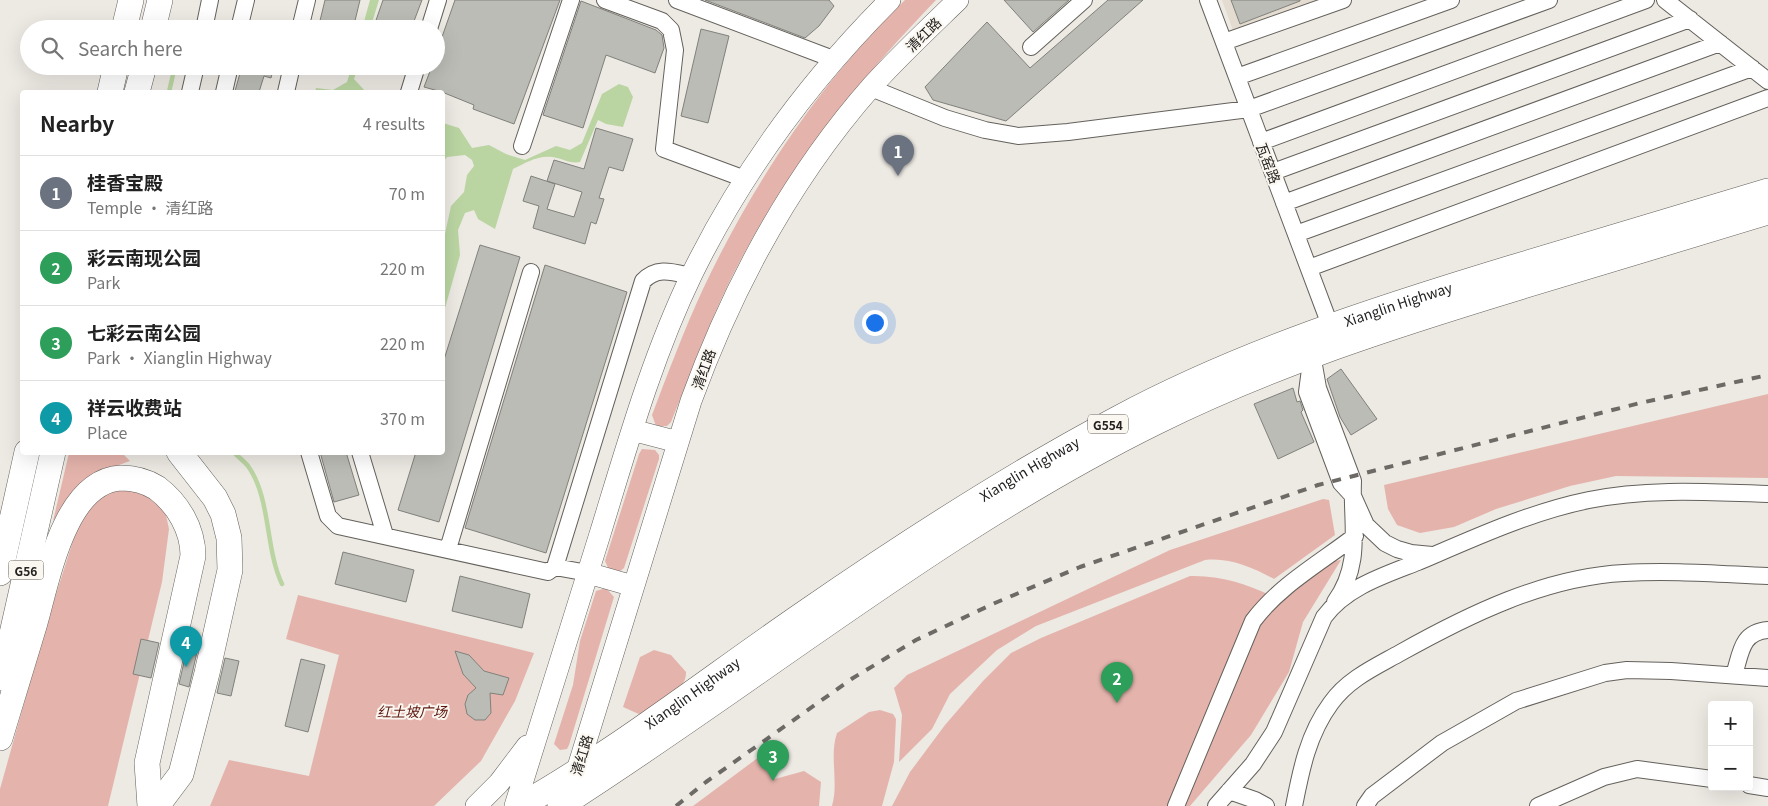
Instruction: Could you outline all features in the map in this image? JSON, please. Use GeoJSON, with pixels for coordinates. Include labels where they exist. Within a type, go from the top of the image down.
{"type":"FeatureCollection","features":[{"type":"Feature","properties":{"kind":"highway"},"geometry":{"type":"LineString","coordinates":[[126,20],[131,0]]}},
{"type":"Feature","properties":{"kind":"highway"},"geometry":{"type":"LineString","coordinates":[[155,20],[160,0]]}},
{"type":"Feature","properties":{"kind":"highway"},"geometry":{"type":"LineString","coordinates":[[110,90],[114,75]]}},
{"type":"Feature","properties":{"kind":"highway"},"geometry":{"type":"LineString","coordinates":[[138,90],[142,75]]}},
{"type":"Feature","properties":{"kind":"highway","name":"Xianglin Highway"},"geometry":{"type":"LineString","coordinates":[[520,806],[576,771],[808,611],[997,487],[1148,403],[1236,363],[1330,325],[1768,191]]}},
{"type":"Feature","properties":{"kind":"highway","name":"Xianglin Highway"},"geometry":{"type":"LineString","coordinates":[[563,804],[666,737],[820,628],[1000,510],[1150,425],[1244,382],[1312,354],[1386,328],[1768,212]]}},
{"type":"Feature","properties":{"kind":"highway"},"geometry":{"type":"LineString","coordinates":[[1312,354],[1330,325]]}},
{"type":"Feature","properties":{"kind":"highway","name":"G56"},"geometry":{"type":"LineString","coordinates":[[0,573],[27,455]]}},
{"type":"Feature","properties":{"kind":"highway","name":"G56"},"geometry":{"type":"LineString","coordinates":[[0,688],[52,455]]}},
{"type":"Feature","properties":{"kind":"highway"},"geometry":{"type":"LineString","coordinates":[[157,806],[181,774],[207,673],[228,579],[229,538],[226,524],[215,498],[181,455]]}},
{"type":"Feature","properties":{"kind":"highway"},"geometry":{"type":"LineString","coordinates":[[0,738],[49,572],[67,524],[76,506],[87,493],[106,482],[116,479],[132,479],[153,486],[174,504],[188,530],[193,556],[171,665],[147,763],[150,806]]}},
{"type":"Feature","properties":{"kind":"main road"},"geometry":{"type":"LineString","coordinates":[[515,806],[632,430],[670,324],[691,276],[745,180],[788,116],[834,60],[890,0]]}},
{"type":"Feature","properties":{"kind":"main road","name":"清红路"},"geometry":{"type":"LineString","coordinates":[[563,804],[576,771],[678,442],[710,348],[746,272],[775,220],[808,169],[871,88],[958,0]]}},
{"type":"Feature","properties":{"kind":"main road"},"geometry":{"type":"LineString","coordinates":[[632,430],[678,442]]}},
{"type":"Feature","properties":{"kind":"main road"},"geometry":{"type":"LineString","coordinates":[[588,573],[633,586]]}},
{"type":"Feature","properties":{"kind":"main road"},"geometry":{"type":"LineString","coordinates":[[476,806],[514,765],[543,718]]}},
{"type":"Feature","properties":{"kind":"street"},"geometry":{"type":"LineString","coordinates":[[206,20],[210,0]]}},
{"type":"Feature","properties":{"kind":"street"},"geometry":{"type":"LineString","coordinates":[[241,20],[246,0]]}},
{"type":"Feature","properties":{"kind":"street"},"geometry":{"type":"LineString","coordinates":[[302,20],[307,0]]}},
{"type":"Feature","properties":{"kind":"street"},"geometry":{"type":"LineString","coordinates":[[432,20],[438,0]]}},
{"type":"Feature","properties":{"kind":"street"},"geometry":{"type":"LineString","coordinates":[[522,146],[570,0]]}},
{"type":"Feature","properties":{"kind":"street"},"geometry":{"type":"LineString","coordinates":[[604,0],[662,21],[671,30],[675,50],[664,149],[745,180]]}},
{"type":"Feature","properties":{"kind":"street"},"geometry":{"type":"LineString","coordinates":[[677,0],[834,60]]}},
{"type":"Feature","properties":{"kind":"street"},"geometry":{"type":"LineString","coordinates":[[1031,47],[1084,0]]}},
{"type":"Feature","properties":{"kind":"street","name":"瓦窑路"},"geometry":{"type":"LineString","coordinates":[[1208,0],[1330,325]]}},
{"type":"Feature","properties":{"kind":"street"},"geometry":{"type":"LineString","coordinates":[[1224,42],[1343,0]]}},
{"type":"Feature","properties":{"kind":"street"},"geometry":{"type":"LineString","coordinates":[[1237,77],[1451,0]]}},
{"type":"Feature","properties":{"kind":"street"},"geometry":{"type":"LineString","coordinates":[[871,88],[952,121],[1018,136],[1068,132],[1249,109],[1549,0]]}},
{"type":"Feature","properties":{"kind":"street"},"geometry":{"type":"LineString","coordinates":[[1261,142],[1646,0]]}},
{"type":"Feature","properties":{"kind":"street"},"geometry":{"type":"LineString","coordinates":[[1665,0],[1768,81]]}},
{"type":"Feature","properties":{"kind":"street"},"geometry":{"type":"LineString","coordinates":[[1273,172],[1690,19]]}},
{"type":"Feature","properties":{"kind":"street"},"geometry":{"type":"LineString","coordinates":[[1284,203],[1720,43]]}},
{"type":"Feature","properties":{"kind":"street"},"geometry":{"type":"LineString","coordinates":[[1296,234],[1752,68]]}},
{"type":"Feature","properties":{"kind":"street"},"geometry":{"type":"LineString","coordinates":[[190,90],[194,75]]}},
{"type":"Feature","properties":{"kind":"street"},"geometry":{"type":"LineString","coordinates":[[224,90],[228,75]]}},
{"type":"Feature","properties":{"kind":"street"},"geometry":{"type":"LineString","coordinates":[[286,90],[290,75]]}},
{"type":"Feature","properties":{"kind":"street"},"geometry":{"type":"LineString","coordinates":[[410,90],[414,75]]}},
{"type":"Feature","properties":{"kind":"street"},"geometry":{"type":"LineString","coordinates":[[1309,268],[1768,98]]}},
{"type":"Feature","properties":{"kind":"street"},"geometry":{"type":"LineString","coordinates":[[555,568],[643,281],[651,273],[662,270],[691,276]]}},
{"type":"Feature","properties":{"kind":"street"},"geometry":{"type":"LineString","coordinates":[[448,549],[531,272]]}},
{"type":"Feature","properties":{"kind":"street"},"geometry":{"type":"LineString","coordinates":[[1216,806],[1253,764],[1274,732],[1294,691],[1317,631],[1344,586],[1350,572],[1356,536],[1352,496],[1353,481],[1318,388],[1312,354]]}},
{"type":"Feature","properties":{"kind":"street"},"geometry":{"type":"LineString","coordinates":[[310,455],[328,516],[338,526],[548,572],[555,568],[588,573]]}},
{"type":"Feature","properties":{"kind":"street"},"geometry":{"type":"LineString","coordinates":[[361,455],[385,535]]}},
{"type":"Feature","properties":{"kind":"street"},"geometry":{"type":"LineString","coordinates":[[1330,608],[1360,587],[1518,520],[1590,500],[1641,494],[1768,494]]}},
{"type":"Feature","properties":{"kind":"street"},"geometry":{"type":"LineString","coordinates":[[1352,496],[1366,525],[1385,543],[1411,553],[1434,555]]}},
{"type":"Feature","properties":{"kind":"street"},"geometry":{"type":"LineString","coordinates":[[1176,806],[1253,621],[1262,609],[1290,585],[1356,536]]}},
{"type":"Feature","properties":{"kind":"street"},"geometry":{"type":"LineString","coordinates":[[1294,806],[1305,756],[1317,724],[1331,702],[1345,686],[1362,674],[1443,629],[1548,587],[1584,578],[1624,573],[1768,576]]}},
{"type":"Feature","properties":{"kind":"street"},"geometry":{"type":"LineString","coordinates":[[1734,675],[1748,637],[1753,632],[1768,630]]}},
{"type":"Feature","properties":{"kind":"street"},"geometry":{"type":"LineString","coordinates":[[1365,806],[1372,796],[1442,743],[1516,701],[1605,673],[1627,670],[1768,678]]}},
{"type":"Feature","properties":{"kind":"street"},"geometry":{"type":"LineString","coordinates":[[1538,806],[1604,777],[1626,771],[1653,770],[1708,777]]}},
{"type":"Feature","properties":{"kind":"street"},"geometry":{"type":"LineString","coordinates":[[1753,786],[1768,788]]}},
{"type":"Feature","properties":{"kind":"street"},"geometry":{"type":"LineString","coordinates":[[1229,792],[1255,800],[1266,806]]}},
{"type":"Feature","properties":{"kind":"shaded area"},"geometry":{"type":"Polygon","coordinates":[[[370,0],[379,0],[373,20],[364,20],[370,0]]]}},
{"type":"Feature","properties":{"kind":"shaded area"},"geometry":{"type":"Polygon","coordinates":[[[1222,0],[1328,0],[1234,33],[1222,0]]]}},
{"type":"Feature","properties":{"kind":"shaded area"},"geometry":{"type":"Polygon","coordinates":[[[349,75],[355,75],[354,79],[364,90],[333,90],[347,82],[349,75]]]}},
{"type":"Feature","properties":{"kind":"shaded area"},"geometry":{"type":"Polygon","coordinates":[[[619,84],[628,87],[633,97],[623,127],[606,124],[598,120],[580,162],[542,157],[513,169],[495,229],[478,219],[474,210],[465,213],[458,230],[460,255],[445,308],[445,234],[451,206],[464,192],[467,175],[474,166],[472,160],[465,155],[447,157],[445,160],[445,124],[459,128],[472,148],[489,145],[506,154],[525,160],[556,146],[570,150],[582,143],[602,94],[619,84]]]}},
{"type":"Feature","properties":{"kind":"shaded area"},"geometry":{"type":"Polygon","coordinates":[[[316,88],[333,90],[316,90],[316,88]]]}},
{"type":"Feature","properties":{"kind":"green space"},"geometry":{"type":"Polygon","coordinates":[[[905,0],[936,0],[855,91],[805,155],[782,189],[741,259],[721,299],[671,422],[667,426],[656,426],[652,415],[683,336],[703,289],[744,211],[791,135],[817,99],[874,31],[905,0]]]}},
{"type":"Feature","properties":{"kind":"green space"},"geometry":{"type":"Polygon","coordinates":[[[1768,394],[1768,478],[1616,476],[1570,486],[1496,509],[1454,527],[1420,533],[1397,525],[1388,509],[1384,485],[1768,394]]]}},
{"type":"Feature","properties":{"kind":"green space"},"geometry":{"type":"Polygon","coordinates":[[[642,449],[655,450],[659,455],[659,459],[624,568],[619,572],[609,570],[605,561],[642,449]]]}},
{"type":"Feature","properties":{"kind":"green space"},"geometry":{"type":"Polygon","coordinates":[[[69,455],[124,455],[130,461],[116,466],[86,484],[53,521],[69,455]]]}},
{"type":"Feature","properties":{"kind":"green space"},"geometry":{"type":"Polygon","coordinates":[[[142,485],[166,515],[169,529],[162,582],[108,806],[0,806],[0,789],[44,632],[79,522],[108,489],[142,485]]]}},
{"type":"Feature","properties":{"kind":"green space"},"geometry":{"type":"Polygon","coordinates":[[[1323,499],[1329,500],[1335,535],[1274,579],[1250,567],[1232,562],[1205,560],[1036,626],[997,650],[950,694],[932,729],[899,762],[902,715],[894,688],[907,675],[1170,550],[1323,499]]]}},
{"type":"Feature","properties":{"kind":"green space"},"geometry":{"type":"Polygon","coordinates":[[[1341,560],[1303,622],[1289,672],[1251,735],[1190,806],[892,806],[910,772],[945,725],[983,681],[1011,653],[1041,638],[1190,576],[1214,577],[1238,582],[1282,601],[1330,562],[1341,560]]]}},
{"type":"Feature","properties":{"kind":"green space"},"geometry":{"type":"Polygon","coordinates":[[[606,588],[614,597],[569,745],[567,749],[560,750],[554,744],[573,685],[580,641],[596,591],[606,588]]]}},
{"type":"Feature","properties":{"kind":"green space","name":"红土坡广场"},"geometry":{"type":"Polygon","coordinates":[[[298,595],[534,653],[515,701],[481,761],[434,806],[210,806],[229,760],[309,776],[339,655],[286,639],[298,595]]]}},
{"type":"Feature","properties":{"kind":"green space"},"geometry":{"type":"Polygon","coordinates":[[[654,650],[671,655],[686,672],[685,679],[682,686],[670,697],[641,715],[623,707],[640,657],[654,650]]]}},
{"type":"Feature","properties":{"kind":"green space"},"geometry":{"type":"Polygon","coordinates":[[[880,710],[893,714],[896,719],[894,762],[882,806],[832,806],[835,788],[834,751],[837,733],[869,712],[880,710]]]}},
{"type":"Feature","properties":{"kind":"green space"},"geometry":{"type":"Polygon","coordinates":[[[759,757],[775,779],[804,771],[821,782],[819,806],[693,806],[759,757]]]}},
{"type":"Feature","properties":{"kind":"building"},"geometry":{"type":"Polygon","coordinates":[[[325,0],[360,0],[355,20],[320,20],[325,0]]]}},
{"type":"Feature","properties":{"kind":"building"},"geometry":{"type":"Polygon","coordinates":[[[383,0],[422,0],[414,20],[376,20],[383,0]]]}},
{"type":"Feature","properties":{"kind":"building"},"geometry":{"type":"Polygon","coordinates":[[[455,0],[560,0],[514,124],[473,109],[474,105],[445,93],[445,90],[424,87],[429,75],[445,75],[445,28],[455,0]]]}},
{"type":"Feature","properties":{"kind":"building"},"geometry":{"type":"Polygon","coordinates":[[[705,0],[829,0],[834,6],[819,26],[805,38],[705,0]]]}},
{"type":"Feature","properties":{"kind":"building"},"geometry":{"type":"Polygon","coordinates":[[[1004,0],[1069,0],[1033,32],[1004,0]]]}},
{"type":"Feature","properties":{"kind":"building"},"geometry":{"type":"Polygon","coordinates":[[[1108,0],[1143,0],[1006,121],[933,100],[925,87],[987,22],[1030,68],[1108,0]]]}},
{"type":"Feature","properties":{"kind":"building"},"geometry":{"type":"Polygon","coordinates":[[[1231,0],[1300,0],[1300,1],[1240,24],[1231,0]]]}},
{"type":"Feature","properties":{"kind":"building"},"geometry":{"type":"Polygon","coordinates":[[[581,1],[656,30],[662,35],[664,48],[655,73],[606,55],[583,128],[543,115],[581,1]]]}},
{"type":"Feature","properties":{"kind":"building"},"geometry":{"type":"Polygon","coordinates":[[[701,29],[729,36],[708,123],[681,116],[701,29]]]}},
{"type":"Feature","properties":{"kind":"building"},"geometry":{"type":"Polygon","coordinates":[[[239,75],[272,75],[271,78],[264,76],[260,90],[235,90],[239,75]]]}},
{"type":"Feature","properties":{"kind":"building"},"geometry":{"type":"Polygon","coordinates":[[[596,128],[633,139],[623,171],[609,167],[599,198],[604,199],[596,224],[591,222],[585,244],[533,228],[539,206],[523,201],[531,176],[555,184],[547,209],[574,217],[582,192],[547,181],[554,160],[584,169],[596,128]]]}},
{"type":"Feature","properties":{"kind":"building"},"geometry":{"type":"Polygon","coordinates":[[[480,245],[520,257],[439,522],[398,510],[415,455],[445,455],[445,356],[480,245]]]}},
{"type":"Feature","properties":{"kind":"building"},"geometry":{"type":"Polygon","coordinates":[[[545,265],[627,292],[546,553],[465,528],[545,265]]]}},
{"type":"Feature","properties":{"kind":"building"},"geometry":{"type":"Polygon","coordinates":[[[1341,369],[1377,419],[1351,435],[1340,417],[1327,379],[1341,369]]]}},
{"type":"Feature","properties":{"kind":"building"},"geometry":{"type":"Polygon","coordinates":[[[1293,388],[1297,402],[1300,401],[1303,410],[1301,412],[1314,442],[1278,459],[1254,404],[1293,388]]]}},
{"type":"Feature","properties":{"kind":"building"},"geometry":{"type":"Polygon","coordinates":[[[321,455],[347,455],[359,495],[334,502],[321,455]]]}},
{"type":"Feature","properties":{"kind":"building"},"geometry":{"type":"Polygon","coordinates":[[[343,552],[414,570],[406,602],[335,584],[343,552]]]}},
{"type":"Feature","properties":{"kind":"building"},"geometry":{"type":"Polygon","coordinates":[[[460,576],[530,594],[522,628],[452,611],[460,576]]]}},
{"type":"Feature","properties":{"kind":"building"},"geometry":{"type":"Polygon","coordinates":[[[141,639],[159,643],[151,678],[133,674],[141,639]]]}},
{"type":"Feature","properties":{"kind":"building"},"geometry":{"type":"Polygon","coordinates":[[[187,649],[197,652],[189,687],[179,684],[187,649]]]}},
{"type":"Feature","properties":{"kind":"building"},"geometry":{"type":"Polygon","coordinates":[[[455,651],[469,655],[484,671],[509,678],[503,695],[490,693],[491,713],[485,720],[475,720],[467,714],[465,704],[468,695],[476,688],[463,674],[455,651]]]}},
{"type":"Feature","properties":{"kind":"building"},"geometry":{"type":"Polygon","coordinates":[[[225,658],[239,661],[231,696],[217,693],[225,658]]]}},
{"type":"Feature","properties":{"kind":"building"},"geometry":{"type":"Polygon","coordinates":[[[301,659],[325,665],[308,732],[285,726],[301,659]]]}},
{"type":"Feature","properties":{"kind":"waterway"},"geometry":{"type":"LineString","coordinates":[[169,90],[173,75]]}},
{"type":"Feature","properties":{"kind":"waterway"},"geometry":{"type":"LineString","coordinates":[[237,455],[248,466],[261,493],[273,555],[282,584]]}},
{"type":"Feature","properties":{"kind":"railway"},"geometry":{"type":"LineString","coordinates":[[676,806],[706,782],[853,678],[916,640],[995,603],[1080,567],[1318,485],[1640,403],[1768,375]]}},
{"type":"Feature","properties":{"kind":"place","name":"桂香宝殿"},"geometry":{"type":"Point","coordinates":[898,176]}},
{"type":"Feature","properties":{"kind":"place","name":"祥云收费站"},"geometry":{"type":"Point","coordinates":[186,667]}},
{"type":"Feature","properties":{"kind":"place","name":"彩云南现公园"},"geometry":{"type":"Point","coordinates":[1117,703]}},
{"type":"Feature","properties":{"kind":"place","name":"七彩云南公园"},"geometry":{"type":"Point","coordinates":[773,781]}}]}
